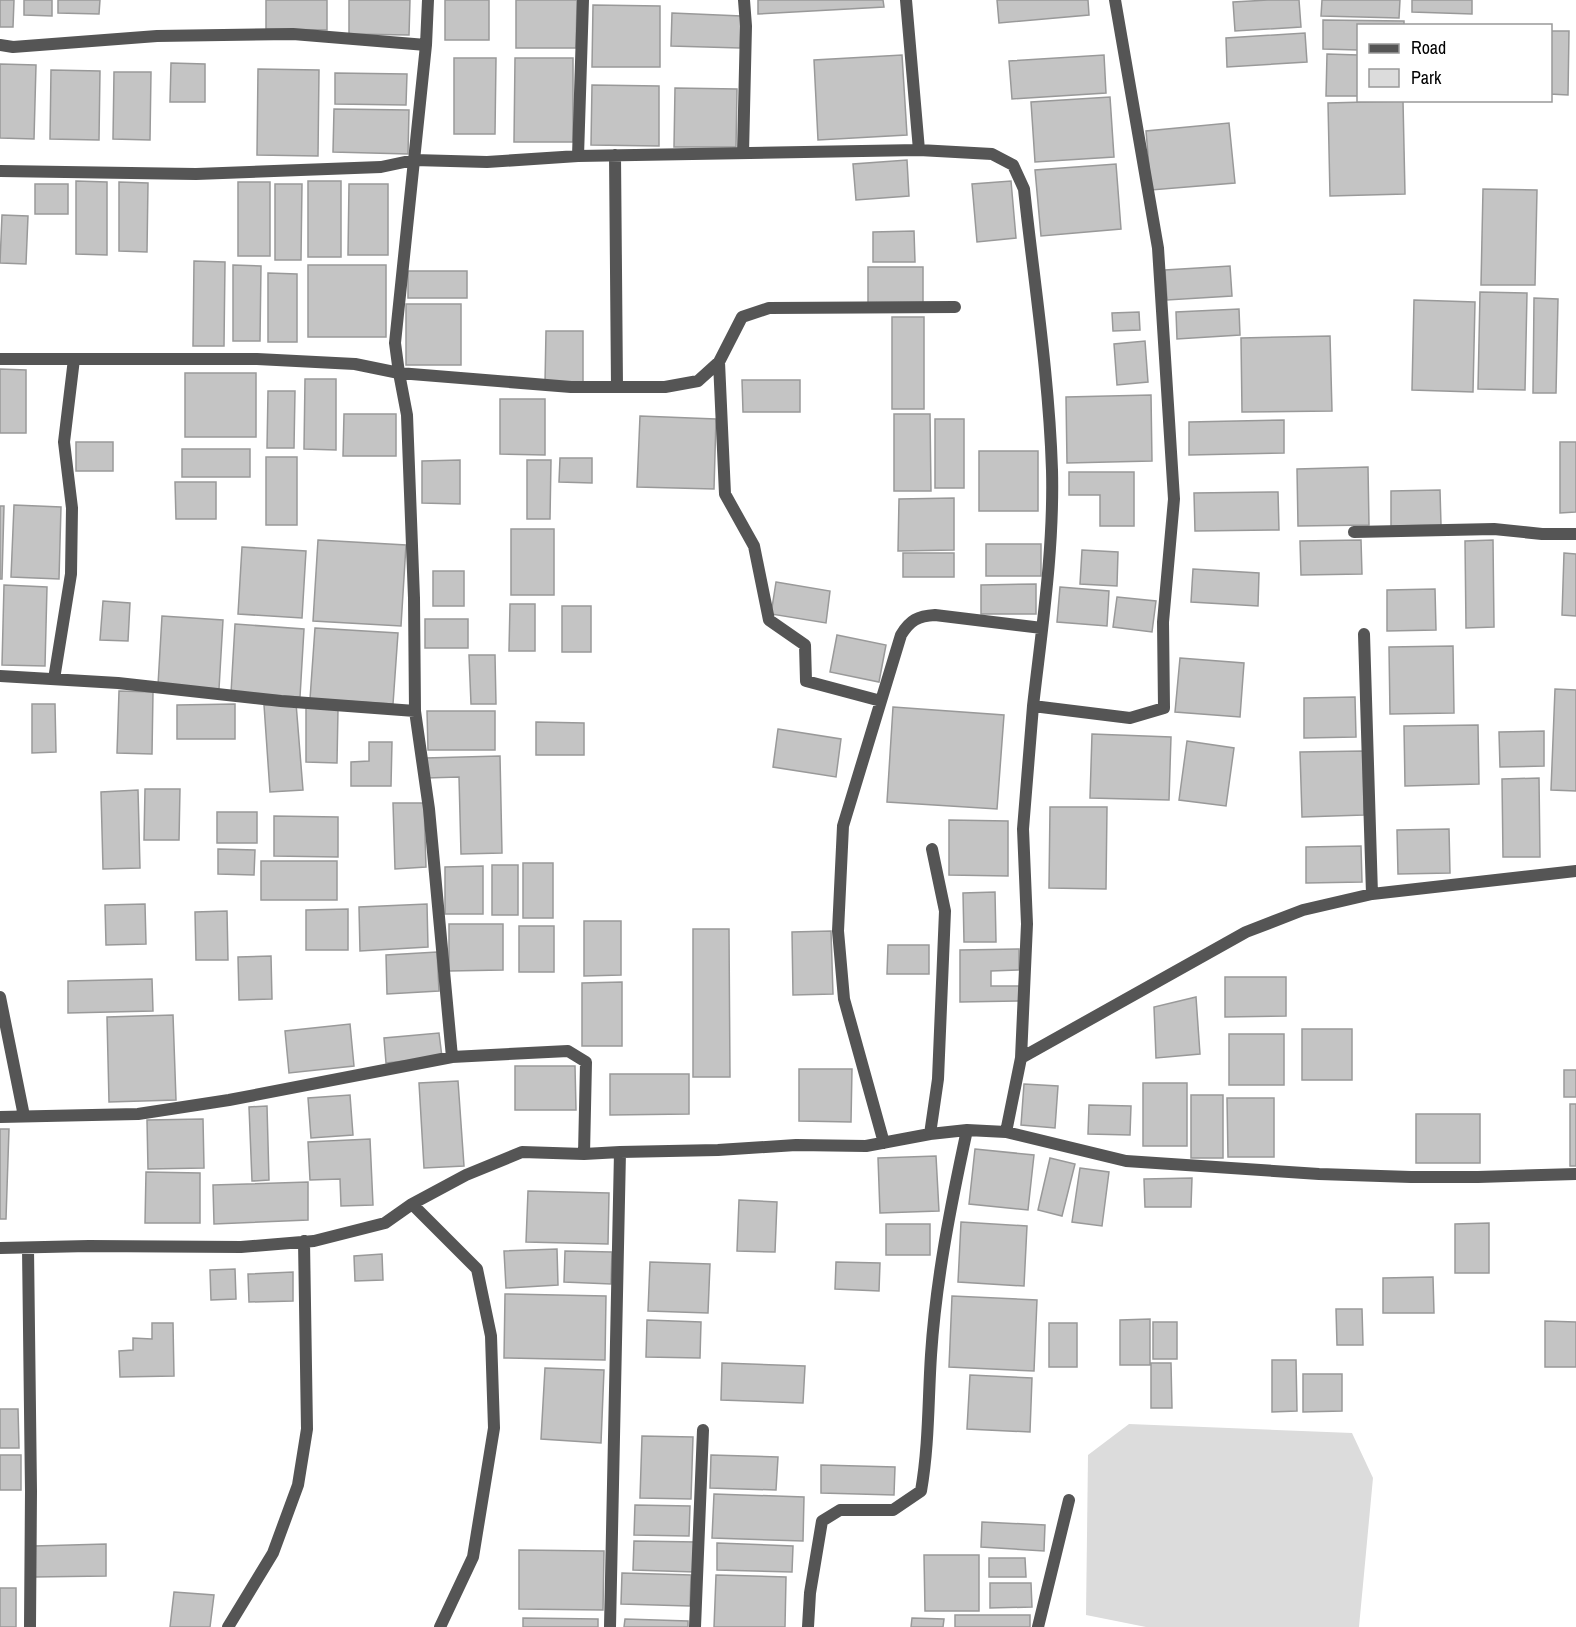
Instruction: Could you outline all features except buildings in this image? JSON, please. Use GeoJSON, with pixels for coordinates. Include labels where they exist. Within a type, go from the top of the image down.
{"type":"FeatureCollection","features":[{"type":"Feature","properties":{"kind":"street"},"geometry":{"type":"LineString","coordinates":[[428,0],[426,45],[395,343],[407,415],[414,598],[415,711],[429,809],[453,1057]]}},
{"type":"Feature","properties":{"kind":"street"},"geometry":{"type":"LineString","coordinates":[[578,156],[583,0]]}},
{"type":"Feature","properties":{"kind":"street"},"geometry":{"type":"LineString","coordinates":[[743,153],[746,26],[744,0]]}},
{"type":"Feature","properties":{"kind":"street"},"geometry":{"type":"LineString","coordinates":[[906,0],[919,150]]}},
{"type":"Feature","properties":{"kind":"street"},"geometry":{"type":"LineString","coordinates":[[1033,706],[1130,718],[1164,708],[1163,622],[1174,499],[1162,293],[1158,248],[1115,0]]}},
{"type":"Feature","properties":{"kind":"street"},"geometry":{"type":"LineString","coordinates":[[0,45],[13,47],[157,36],[293,34],[426,45]]}},
{"type":"Feature","properties":{"kind":"street"},"geometry":{"type":"LineString","coordinates":[[0,171],[196,174],[381,167],[414,160],[488,162],[578,156],[919,150],[992,154],[1013,165],[1024,189],[1046,379],[1052,471],[1050,566],[1033,706],[1023,829],[1027,924],[1021,1058],[1006,1132]]}},
{"type":"Feature","properties":{"kind":"street"},"geometry":{"type":"LineString","coordinates":[[615,155],[617,387]]}},
{"type":"Feature","properties":{"kind":"street"},"geometry":{"type":"LineString","coordinates":[[0,359],[257,359],[356,364],[399,373],[570,387],[665,387],[698,381],[719,362],[742,317],[769,308],[955,308]]}},
{"type":"Feature","properties":{"kind":"street"},"geometry":{"type":"LineString","coordinates":[[54,679],[71,574],[72,508],[64,442],[74,359]]}},
{"type":"Feature","properties":{"kind":"street"},"geometry":{"type":"LineString","coordinates":[[719,362],[725,494],[754,546],[769,620],[805,645],[806,681],[881,701]]}},
{"type":"Feature","properties":{"kind":"street"},"geometry":{"type":"LineString","coordinates":[[1354,532],[1494,529],[1542,534],[1576,534]]}},
{"type":"Feature","properties":{"kind":"street"},"geometry":{"type":"LineString","coordinates":[[884,1143],[844,999],[838,931],[843,826],[901,635],[908,623],[920,616],[935,615],[1042,628]]}},
{"type":"Feature","properties":{"kind":"street"},"geometry":{"type":"LineString","coordinates":[[1364,634],[1372,894]]}},
{"type":"Feature","properties":{"kind":"street"},"geometry":{"type":"LineString","coordinates":[[0,676],[118,683],[269,700],[415,711]]}},
{"type":"Feature","properties":{"kind":"street"},"geometry":{"type":"LineString","coordinates":[[930,1134],[938,1079],[945,911],[932,849]]}},
{"type":"Feature","properties":{"kind":"street"},"geometry":{"type":"LineString","coordinates":[[1021,1058],[1246,932],[1303,910],[1372,894],[1576,871]]}},
{"type":"Feature","properties":{"kind":"street"},"geometry":{"type":"LineString","coordinates":[[0,997],[24,1116]]}},
{"type":"Feature","properties":{"kind":"street"},"geometry":{"type":"LineString","coordinates":[[0,1117],[138,1114],[229,1100],[453,1057],[568,1052],[586,1062],[585,1154]]}},
{"type":"Feature","properties":{"kind":"street"},"geometry":{"type":"LineString","coordinates":[[808,1627],[810,1593],[822,1521],[840,1510],[892,1510],[921,1491],[927,1457],[931,1354],[946,1229],[967,1130]]}},
{"type":"Feature","properties":{"kind":"street"},"geometry":{"type":"LineString","coordinates":[[0,1248],[241,1247],[314,1241],[385,1223],[412,1204],[466,1175],[522,1152],[585,1154],[796,1145],[866,1146],[930,1134],[967,1130],[1006,1132],[1126,1161],[1319,1174],[1478,1177],[1576,1174]]}},
{"type":"Feature","properties":{"kind":"street"},"geometry":{"type":"LineString","coordinates":[[610,1627],[620,1152]]}},
{"type":"Feature","properties":{"kind":"street"},"geometry":{"type":"LineString","coordinates":[[412,1204],[477,1269],[490,1336],[494,1428],[473,1557],[440,1627]]}},
{"type":"Feature","properties":{"kind":"street"},"geometry":{"type":"LineString","coordinates":[[228,1627],[273,1553],[298,1485],[307,1429],[304,1241]]}},
{"type":"Feature","properties":{"kind":"street"},"geometry":{"type":"LineString","coordinates":[[28,1248],[30,1627]]}},
{"type":"Feature","properties":{"kind":"street"},"geometry":{"type":"LineString","coordinates":[[695,1627],[703,1430]]}},
{"type":"Feature","properties":{"kind":"street"},"geometry":{"type":"LineString","coordinates":[[1038,1627],[1069,1500]]}},
{"type":"Feature","properties":{"kind":"green space"},"geometry":{"type":"Polygon","coordinates":[[[1129,1424],[1352,1433],[1373,1478],[1359,1627],[1146,1627],[1086,1615],[1088,1455],[1129,1424]]]}}]}
